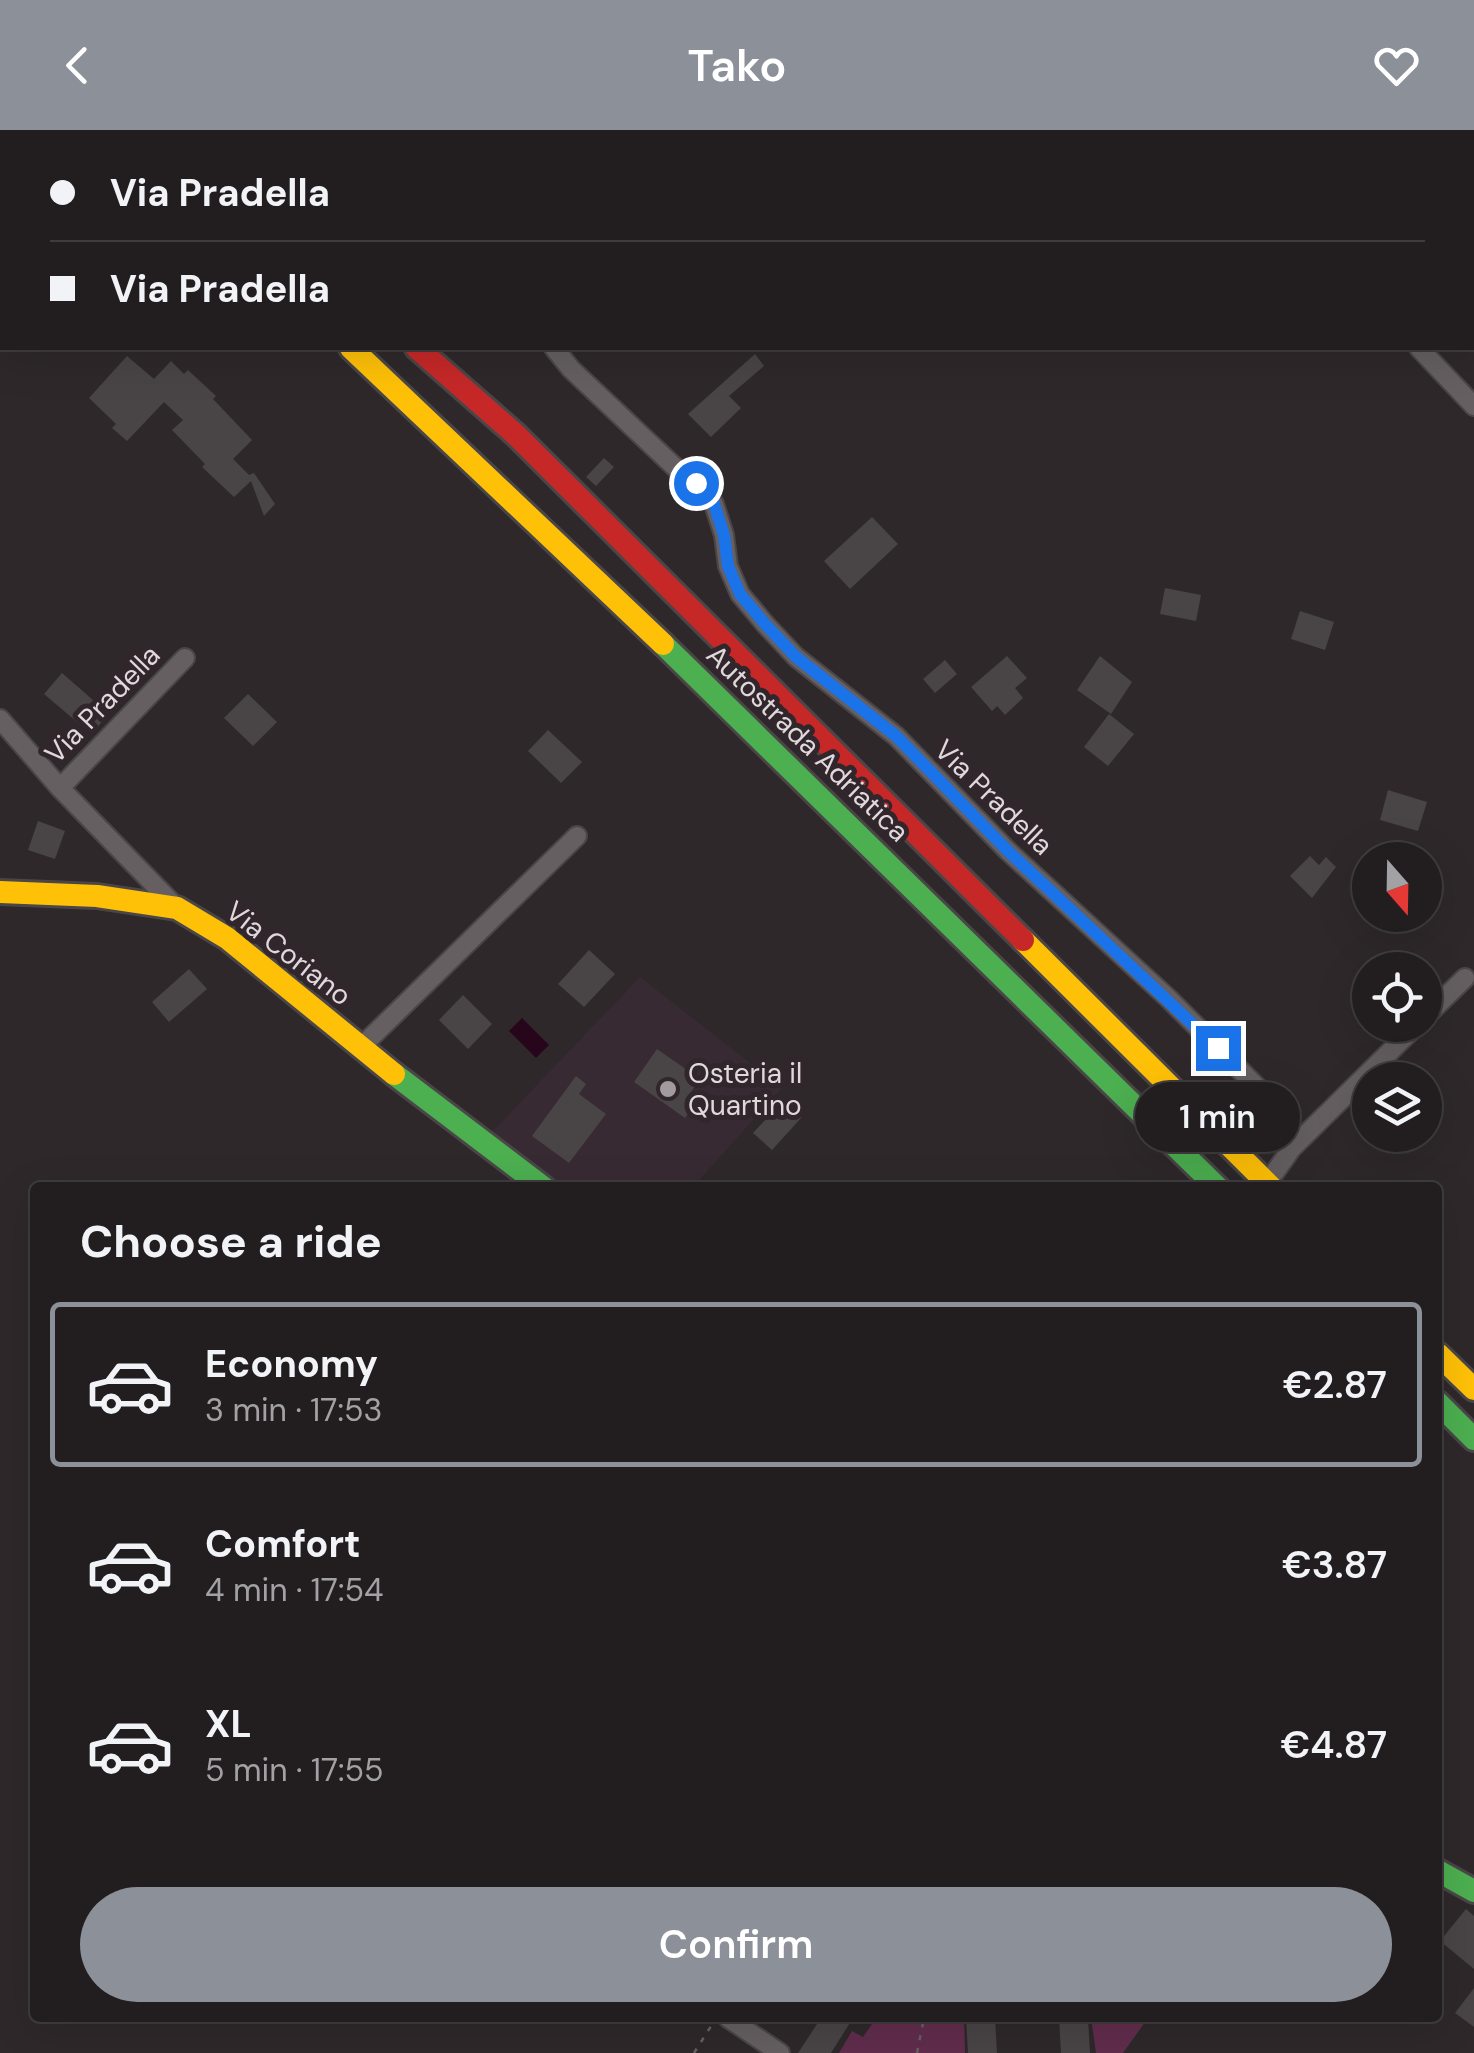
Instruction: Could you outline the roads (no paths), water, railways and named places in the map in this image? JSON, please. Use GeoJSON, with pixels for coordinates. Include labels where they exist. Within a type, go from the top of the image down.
{"type":"FeatureCollection","features":[{"type":"Feature","properties":{"kind":"main road","name":"Autostrada Adriatica"},"geometry":{"type":"LineString","coordinates":[[353,350],[735,713],[1212,1182]]}},
{"type":"Feature","properties":{"kind":"main road","name":"Autostrada Adriatica"},"geometry":{"type":"LineString","coordinates":[[419,350],[515,434],[1274,1180]]}},
{"type":"Feature","properties":{"kind":"main road","name":"Via Coriano"},"geometry":{"type":"LineString","coordinates":[[0,892],[97,896],[177,908],[227,938],[360,1048],[536,1182]]}},
{"type":"Feature","properties":{"kind":"main road"},"geometry":{"type":"LineString","coordinates":[[1442,1358],[1474,1388]]}},
{"type":"Feature","properties":{"kind":"main road"},"geometry":{"type":"LineString","coordinates":[[1442,1408],[1474,1439]]}},
{"type":"Feature","properties":{"kind":"main road"},"geometry":{"type":"LineString","coordinates":[[1442,1873],[1474,1891]]}},
{"type":"Feature","properties":{"kind":"street","name":"Via Pradella"},"geometry":{"type":"LineString","coordinates":[[556,350],[714,504],[728,566],[740,594],[765,624],[796,657],[896,736],[1008,851],[1169,999],[1268,1098],[1284,1124],[1292,1148]]}},
{"type":"Feature","properties":{"kind":"street"},"geometry":{"type":"LineString","coordinates":[[1422,350],[1474,406]]}},
{"type":"Feature","properties":{"kind":"street","name":"Via Pradella"},"geometry":{"type":"LineString","coordinates":[[60,788],[184,658]]}},
{"type":"Feature","properties":{"kind":"street","name":"Via Pradella"},"geometry":{"type":"LineString","coordinates":[[0,720],[177,908]]}},
{"type":"Feature","properties":{"kind":"street"},"geometry":{"type":"LineString","coordinates":[[360,1048],[577,836]]}},
{"type":"Feature","properties":{"kind":"street"},"geometry":{"type":"LineString","coordinates":[[1442,1000],[1465,978]]}},
{"type":"Feature","properties":{"kind":"street"},"geometry":{"type":"LineString","coordinates":[[1274,1180],[1292,1148],[1400,1042]]}},
{"type":"Feature","properties":{"kind":"street"},"geometry":{"type":"LineString","coordinates":[[734,2022],[780,2053]]}},
{"type":"Feature","properties":{"kind":"place","name":"Osteria il Quartino"},"geometry":{"type":"Point","coordinates":[668,1089]}}]}
